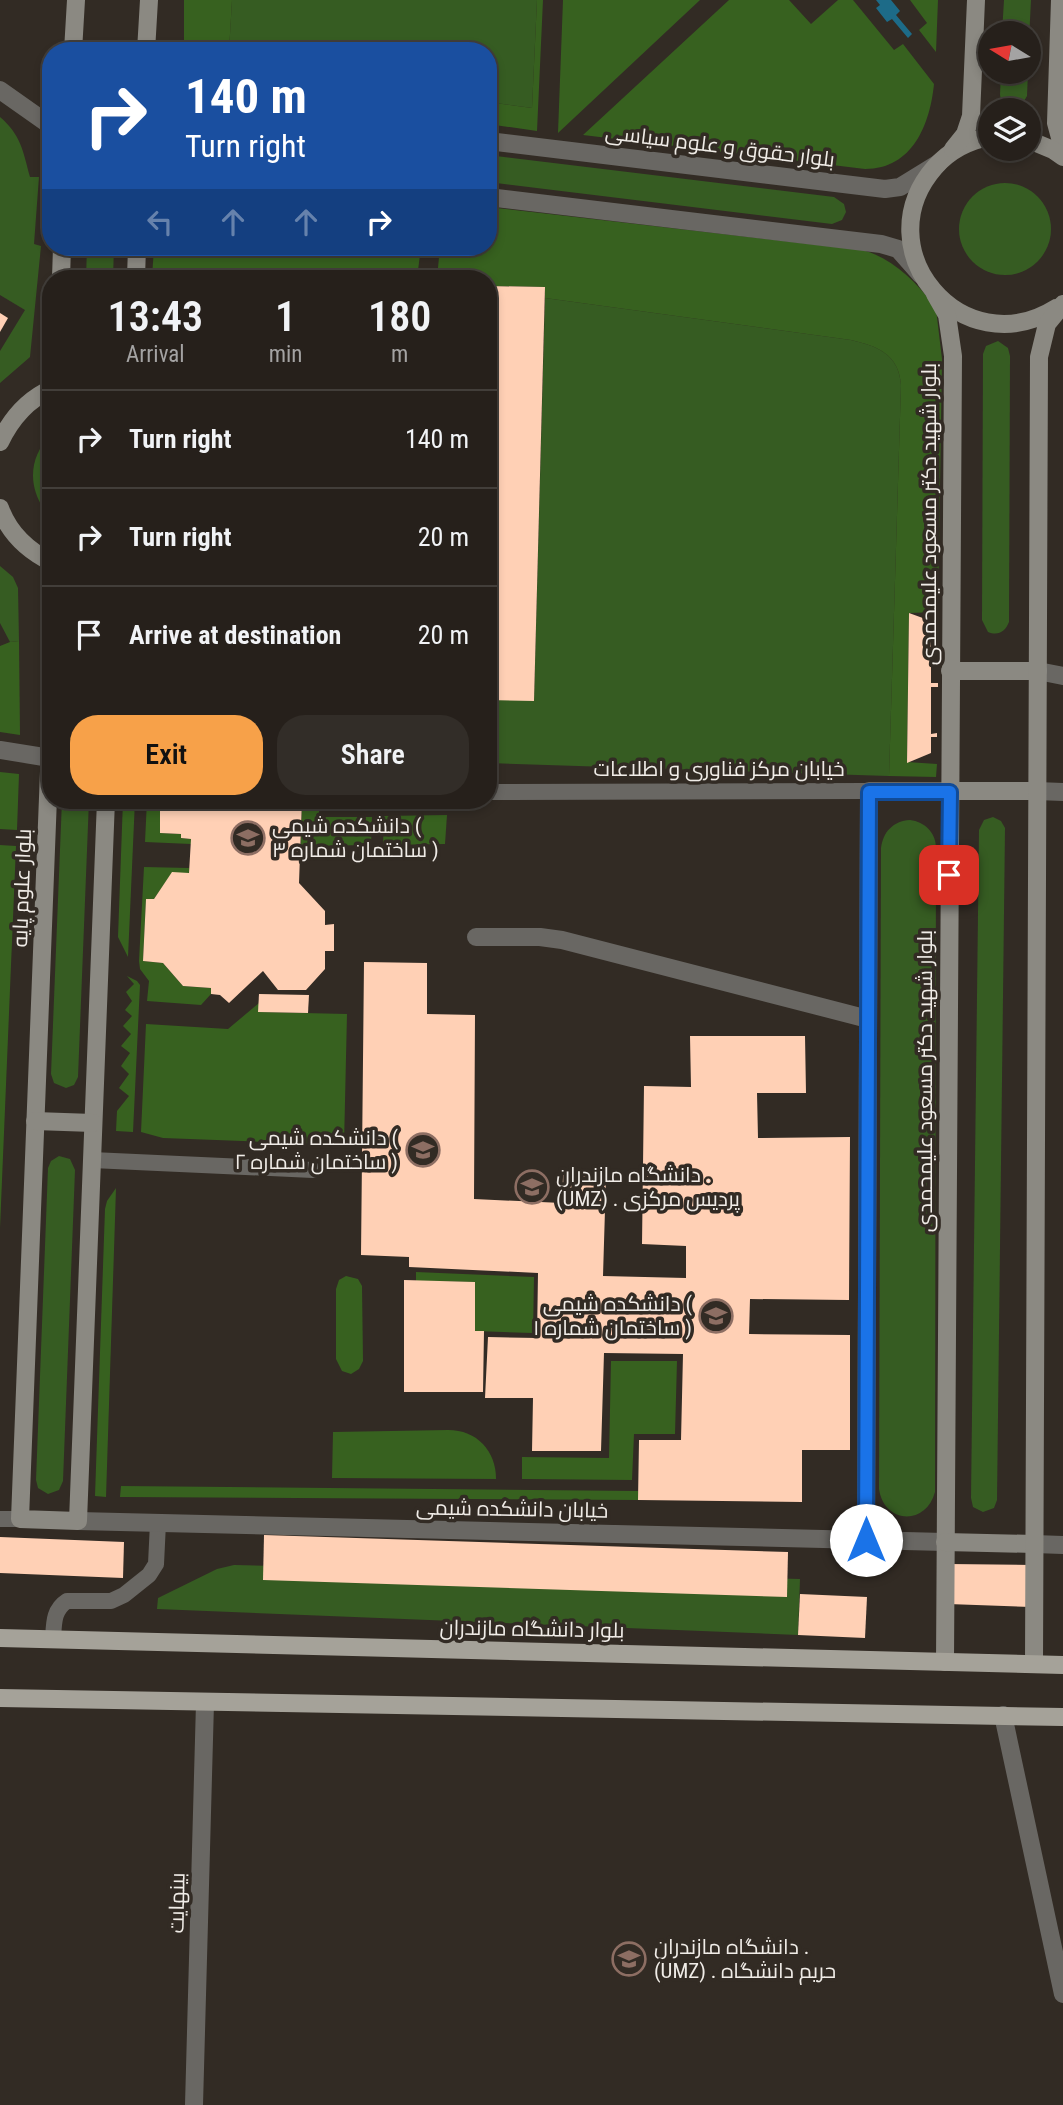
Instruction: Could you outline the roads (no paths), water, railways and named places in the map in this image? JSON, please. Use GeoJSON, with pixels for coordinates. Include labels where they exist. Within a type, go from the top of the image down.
{"type":"FeatureCollection","features":[{"type":"Feature","properties":{"kind":"main road"},"geometry":{"type":"LineString","coordinates":[[74,42],[76,0]]}},
{"type":"Feature","properties":{"kind":"main road"},"geometry":{"type":"LineString","coordinates":[[147,42],[149,0]]}},
{"type":"Feature","properties":{"kind":"main road"},"geometry":{"type":"LineString","coordinates":[[976,0],[971,116],[965,134],[921,188],[911,217],[912,248],[923,277],[935,294],[959,313],[978,321],[998,324],[1029,321],[1063,304]]}},
{"type":"Feature","properties":{"kind":"main road"},"geometry":{"type":"LineString","coordinates":[[1060,0],[1056,123],[1063,149]]}},
{"type":"Feature","properties":{"kind":"main road"},"geometry":{"type":"LineString","coordinates":[[942,160],[978,140]]}},
{"type":"Feature","properties":{"kind":"main road"},"geometry":{"type":"LineString","coordinates":[[1041,145],[1063,157]]}},
{"type":"Feature","properties":{"kind":"main road","name":"بلوار شهید دکتر مسعود علیمحمدی"},"geometry":{"type":"LineString","coordinates":[[935,294],[947,315],[953,356],[945,1662]]}},
{"type":"Feature","properties":{"kind":"main road"},"geometry":{"type":"LineString","coordinates":[[1034,1664],[1039,357],[1047,324],[1063,304]]}},
{"type":"Feature","properties":{"kind":"main road"},"geometry":{"type":"LineString","coordinates":[[0,442],[15,416],[42,394]]}},
{"type":"Feature","properties":{"kind":"main road"},"geometry":{"type":"LineString","coordinates":[[0,508],[12,531],[42,561]]}},
{"type":"Feature","properties":{"kind":"main road"},"geometry":{"type":"LineString","coordinates":[[34,552],[42,557]]}},
{"type":"Feature","properties":{"kind":"main road"},"geometry":{"type":"LineString","coordinates":[[950,671],[1038,671]]}},
{"type":"Feature","properties":{"kind":"main road"},"geometry":{"type":"LineString","coordinates":[[950,792],[1037,791]]}},
{"type":"Feature","properties":{"kind":"main road","name":"بلوار علوم پایه"},"geometry":{"type":"LineString","coordinates":[[20,1520],[48,809]]}},
{"type":"Feature","properties":{"kind":"main road"},"geometry":{"type":"LineString","coordinates":[[20,1520],[78,1521],[106,809]]}},
{"type":"Feature","properties":{"kind":"main road"},"geometry":{"type":"LineString","coordinates":[[35,1121],[93,1124]]}},
{"type":"Feature","properties":{"kind":"main road"},"geometry":{"type":"LineString","coordinates":[[945,1542],[1034,1544]]}},
{"type":"Feature","properties":{"kind":"main road","name":"بلوار دانشگاه مازندران"},"geometry":{"type":"LineString","coordinates":[[0,1638],[1063,1665]]}},
{"type":"Feature","properties":{"kind":"main road"},"geometry":{"type":"LineString","coordinates":[[0,1698],[1063,1717]]}},
{"type":"Feature","properties":{"kind":"street"},"geometry":{"type":"LineString","coordinates":[[0,90],[42,120]]}},
{"type":"Feature","properties":{"kind":"street","name":"بلوار حقوق و علوم سیاسی"},"geometry":{"type":"LineString","coordinates":[[497,142],[885,189],[900,187],[942,160]]}},
{"type":"Feature","properties":{"kind":"street"},"geometry":{"type":"LineString","coordinates":[[497,198],[881,244],[898,249],[923,277]]}},
{"type":"Feature","properties":{"kind":"street"},"geometry":{"type":"LineString","coordinates":[[1038,671],[1063,676]]}},
{"type":"Feature","properties":{"kind":"street"},"geometry":{"type":"LineString","coordinates":[[0,750],[42,757]]}},
{"type":"Feature","properties":{"kind":"street"},"geometry":{"type":"LineString","coordinates":[[1037,791],[1063,792]]}},
{"type":"Feature","properties":{"kind":"street"},"geometry":{"type":"LineString","coordinates":[[866,1540],[869,792]]}},
{"type":"Feature","properties":{"kind":"street","name":"خیابان مرکز فناوری و اطلاعات"},"geometry":{"type":"LineString","coordinates":[[869,792],[950,792]]}},
{"type":"Feature","properties":{"kind":"street"},"geometry":{"type":"LineString","coordinates":[[476,937],[540,937],[562,940],[868,1019]]}},
{"type":"Feature","properties":{"kind":"street","name":"خیابان دانشکده شیمی"},"geometry":{"type":"LineString","coordinates":[[78,1521],[945,1542]]}},
{"type":"Feature","properties":{"kind":"street"},"geometry":{"type":"LineString","coordinates":[[1034,1544],[1063,1545]]}},
{"type":"Feature","properties":{"kind":"street","name":"بینهایت"},"geometry":{"type":"LineString","coordinates":[[194,2105],[205,1703]]}},
{"type":"Feature","properties":{"kind":"street"},"geometry":{"type":"LineString","coordinates":[[1003,1715],[1063,1994]]}},
{"type":"Feature","properties":{"kind":"lane","name":"خیابان مرکز فناوری و اطلاعات"},"geometry":{"type":"LineString","coordinates":[[497,792],[869,792]]}},
{"type":"Feature","properties":{"kind":"lane"},"geometry":{"type":"LineString","coordinates":[[92,1160],[313,1170]]}},
{"type":"Feature","properties":{"kind":"lane"},"geometry":{"type":"LineString","coordinates":[[0,1519],[20,1520]]}},
{"type":"Feature","properties":{"kind":"lane"},"geometry":{"type":"LineString","coordinates":[[53,1640],[55,1616],[62,1605],[74,1600],[111,1601],[124,1595],[149,1575],[156,1564],[158,1523]]}},
{"type":"Feature","properties":{"kind":"water"},"geometry":{"type":"Polygon","coordinates":[[[876,0],[891,0],[900,11],[896,15],[912,34],[908,38],[892,19],[887,22],[876,8],[880,5],[876,0]]]}},
{"type":"Feature","properties":{"kind":"place","name":"دانشکده شیمی ( ساختمان شماره ۳ )"},"geometry":{"type":"Point","coordinates":[248,838]}},
{"type":"Feature","properties":{"kind":"place","name":"دانشکده شیمی ( ساختمان شماره ۲ )"},"geometry":{"type":"Point","coordinates":[423,1150]}},
{"type":"Feature","properties":{"kind":"place","name":"دانشگاه مازندران . (UMZ) . پردیس مرکزی"},"geometry":{"type":"Point","coordinates":[532,1187]}},
{"type":"Feature","properties":{"kind":"place","name":"دانشکده شیمی ( ساختمان شماره ۱ )"},"geometry":{"type":"Point","coordinates":[716,1316]}},
{"type":"Feature","properties":{"kind":"place","name":"دانشگاه مازندران . (UMZ) . حریم دانشگاه"},"geometry":{"type":"Point","coordinates":[629,1959]}}]}
